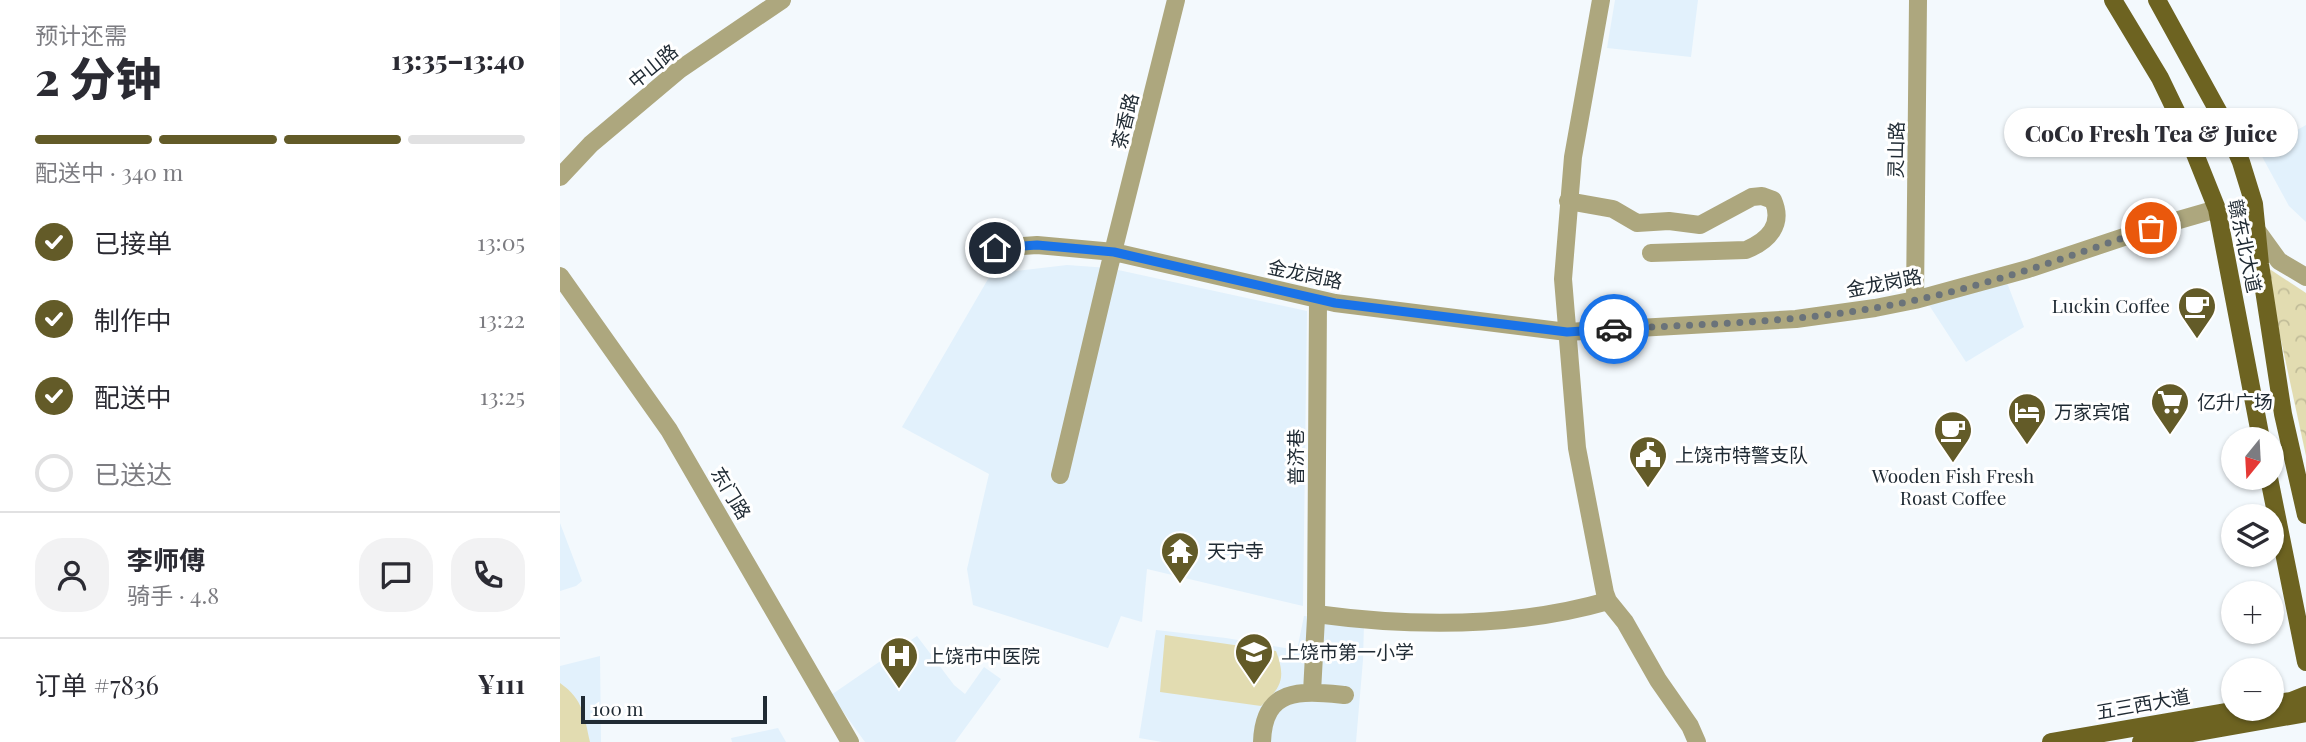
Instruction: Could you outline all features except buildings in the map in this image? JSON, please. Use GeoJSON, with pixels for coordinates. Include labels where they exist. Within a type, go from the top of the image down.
{"type":"FeatureCollection","features":[{"type":"Feature","properties":{"kind":"main road","name":"赣东北大道"},"geometry":{"type":"LineString","coordinates":[[2113,0],[2160,78],[2187,134],[2217,209],[2259,427]]}},
{"type":"Feature","properties":{"kind":"main road"},"geometry":{"type":"LineString","coordinates":[[2157,0],[2223,120],[2237,151],[2254,204],[2260,264],[2283,414],[2306,515]]}},
{"type":"Feature","properties":{"kind":"main road"},"geometry":{"type":"LineString","coordinates":[[2271,490],[2306,662]]}},
{"type":"Feature","properties":{"kind":"main road"},"geometry":{"type":"LineString","coordinates":[[2284,702],[2306,695]]}},
{"type":"Feature","properties":{"kind":"main road","name":"五三西大道"},"geometry":{"type":"LineString","coordinates":[[2051,742],[2221,713]]}},
{"type":"Feature","properties":{"kind":"main road","name":"五三西大道"},"geometry":{"type":"LineString","coordinates":[[2141,742],[2306,713]]}},
{"type":"Feature","properties":{"kind":"street","name":"中山路"},"geometry":{"type":"LineString","coordinates":[[560,177],[591,144],[679,70],[782,0]]}},
{"type":"Feature","properties":{"kind":"street","name":"茶香路"},"geometry":{"type":"LineString","coordinates":[[1060,475],[1176,0]]}},
{"type":"Feature","properties":{"kind":"street"},"geometry":{"type":"LineString","coordinates":[[1601,0],[1567,201],[1563,279],[1577,448],[1608,601],[1625,622],[1658,680],[1690,726],[1696,742]]}},
{"type":"Feature","properties":{"kind":"street","name":"灵山路"},"geometry":{"type":"LineString","coordinates":[[1915,300],[1919,0]]}},
{"type":"Feature","properties":{"kind":"street"},"geometry":{"type":"LineString","coordinates":[[1567,201],[1613,209],[1637,223],[1669,221],[1700,226],[1752,197],[1762,196],[1773,200],[1777,208],[1778,219],[1774,230],[1757,246],[1746,250],[1651,253]]}},
{"type":"Feature","properties":{"kind":"street","name":"金龙岗路"},"geometry":{"type":"LineString","coordinates":[[995,248],[1037,245],[1114,252],[1318,299],[1567,332],[1796,319],[1915,300],[2028,270],[2217,209]]}},
{"type":"Feature","properties":{"kind":"street"},"geometry":{"type":"LineString","coordinates":[[2258,232],[2279,261],[2306,277]]}},
{"type":"Feature","properties":{"kind":"street","name":"东门路"},"geometry":{"type":"LineString","coordinates":[[560,276],[669,429],[850,742]]}},
{"type":"Feature","properties":{"kind":"street","name":"普济巷"},"geometry":{"type":"LineString","coordinates":[[1312,692],[1318,299]]}},
{"type":"Feature","properties":{"kind":"street"},"geometry":{"type":"LineString","coordinates":[[1315,614],[1403,622],[1498,620],[1547,616],[1608,601]]}},
{"type":"Feature","properties":{"kind":"street"},"geometry":{"type":"LineString","coordinates":[[1262,742],[1267,713],[1289,693],[1345,695]]}},
{"type":"Feature","properties":{"kind":"shaded area"},"geometry":{"type":"Polygon","coordinates":[[[1615,0],[1698,0],[1691,57],[1607,48],[1615,0]]]}},
{"type":"Feature","properties":{"kind":"shaded area"},"geometry":{"type":"Polygon","coordinates":[[[2306,125],[2306,222],[2289,206],[2259,151],[2306,125]]]}},
{"type":"Feature","properties":{"kind":"shaded area"},"geometry":{"type":"Polygon","coordinates":[[[1067,265],[1109,268],[1307,311],[1303,606],[1147,569],[1142,622],[1121,616],[1108,648],[973,605],[967,569],[989,474],[902,427],[991,274],[1067,265]]]}},
{"type":"Feature","properties":{"kind":"shaded area"},"geometry":{"type":"Polygon","coordinates":[[[2006,280],[2024,327],[1966,362],[1927,302],[2006,280]]]}},
{"type":"Feature","properties":{"kind":"shaded area"},"geometry":{"type":"Polygon","coordinates":[[[560,523],[582,581],[560,591],[560,523]]]}},
{"type":"Feature","properties":{"kind":"shaded area","name":"上饶市第一小学"},"geometry":{"type":"Polygon","coordinates":[[[1304,616],[1364,624],[1356,742],[1162,742],[1139,738],[1156,630],[1297,650],[1304,616]]]}},
{"type":"Feature","properties":{"kind":"shaded area","name":"上饶市中医院"},"geometry":{"type":"Polygon","coordinates":[[[917,636],[954,685],[965,694],[984,667],[1001,679],[955,742],[865,742],[831,695],[917,636]]]}},
{"type":"Feature","properties":{"kind":"shaded area"},"geometry":{"type":"Polygon","coordinates":[[[600,656],[601,742],[560,742],[560,666],[600,656]]]}},
{"type":"Feature","properties":{"kind":"shaded area"},"geometry":{"type":"Polygon","coordinates":[[[778,728],[786,742],[732,742],[731,738],[778,728]]]}},
{"type":"Feature","properties":{"kind":"green space"},"geometry":{"type":"Polygon","coordinates":[[[2265,266],[2306,293],[2306,456],[2265,266]]]}},
{"type":"Feature","properties":{"kind":"green space"},"geometry":{"type":"Polygon","coordinates":[[[1165,635],[1276,651],[1281,668],[1278,687],[1261,706],[1160,692],[1165,635]]]}},
{"type":"Feature","properties":{"kind":"green space"},"geometry":{"type":"Polygon","coordinates":[[[560,683],[578,702],[590,742],[560,742],[560,683]]]}},
{"type":"Feature","properties":{"kind":"way so far"},"geometry":{"type":"LineString","coordinates":[[1614,329],[1796,319],[1875,308],[2028,270],[2151,228]]}},
{"type":"Feature","properties":{"kind":"place","name":"CoCo Fresh Tea & Juice"},"geometry":{"type":"Point","coordinates":[2151,228]}},
{"type":"Feature","properties":{"kind":"place","name":"Luckin Coffee"},"geometry":{"type":"Point","coordinates":[2197,340]}},
{"type":"Feature","properties":{"kind":"place","name":"亿升广场"},"geometry":{"type":"Point","coordinates":[2170,436]}},
{"type":"Feature","properties":{"kind":"place","name":"万家宾馆"},"geometry":{"type":"Point","coordinates":[2027,446]}},
{"type":"Feature","properties":{"kind":"place","name":"Wooden Fish Fresh Roast Coffee"},"geometry":{"type":"Point","coordinates":[1953,464]}},
{"type":"Feature","properties":{"kind":"place","name":"上饶市特警支队"},"geometry":{"type":"Point","coordinates":[1648,489]}},
{"type":"Feature","properties":{"kind":"place","name":"天宁寺"},"geometry":{"type":"Point","coordinates":[1180,585]}},
{"type":"Feature","properties":{"kind":"place","name":"上饶市第一小学"},"geometry":{"type":"Point","coordinates":[1254,686]}},
{"type":"Feature","properties":{"kind":"place","name":"上饶市中医院"},"geometry":{"type":"Point","coordinates":[899,690]}},
{"type":"Feature","properties":{"kind":"route"},"geometry":{"type":"LineString","coordinates":[[995,248],[1037,245],[1114,252],[1335,303],[1567,332],[1614,329]]}}]}
